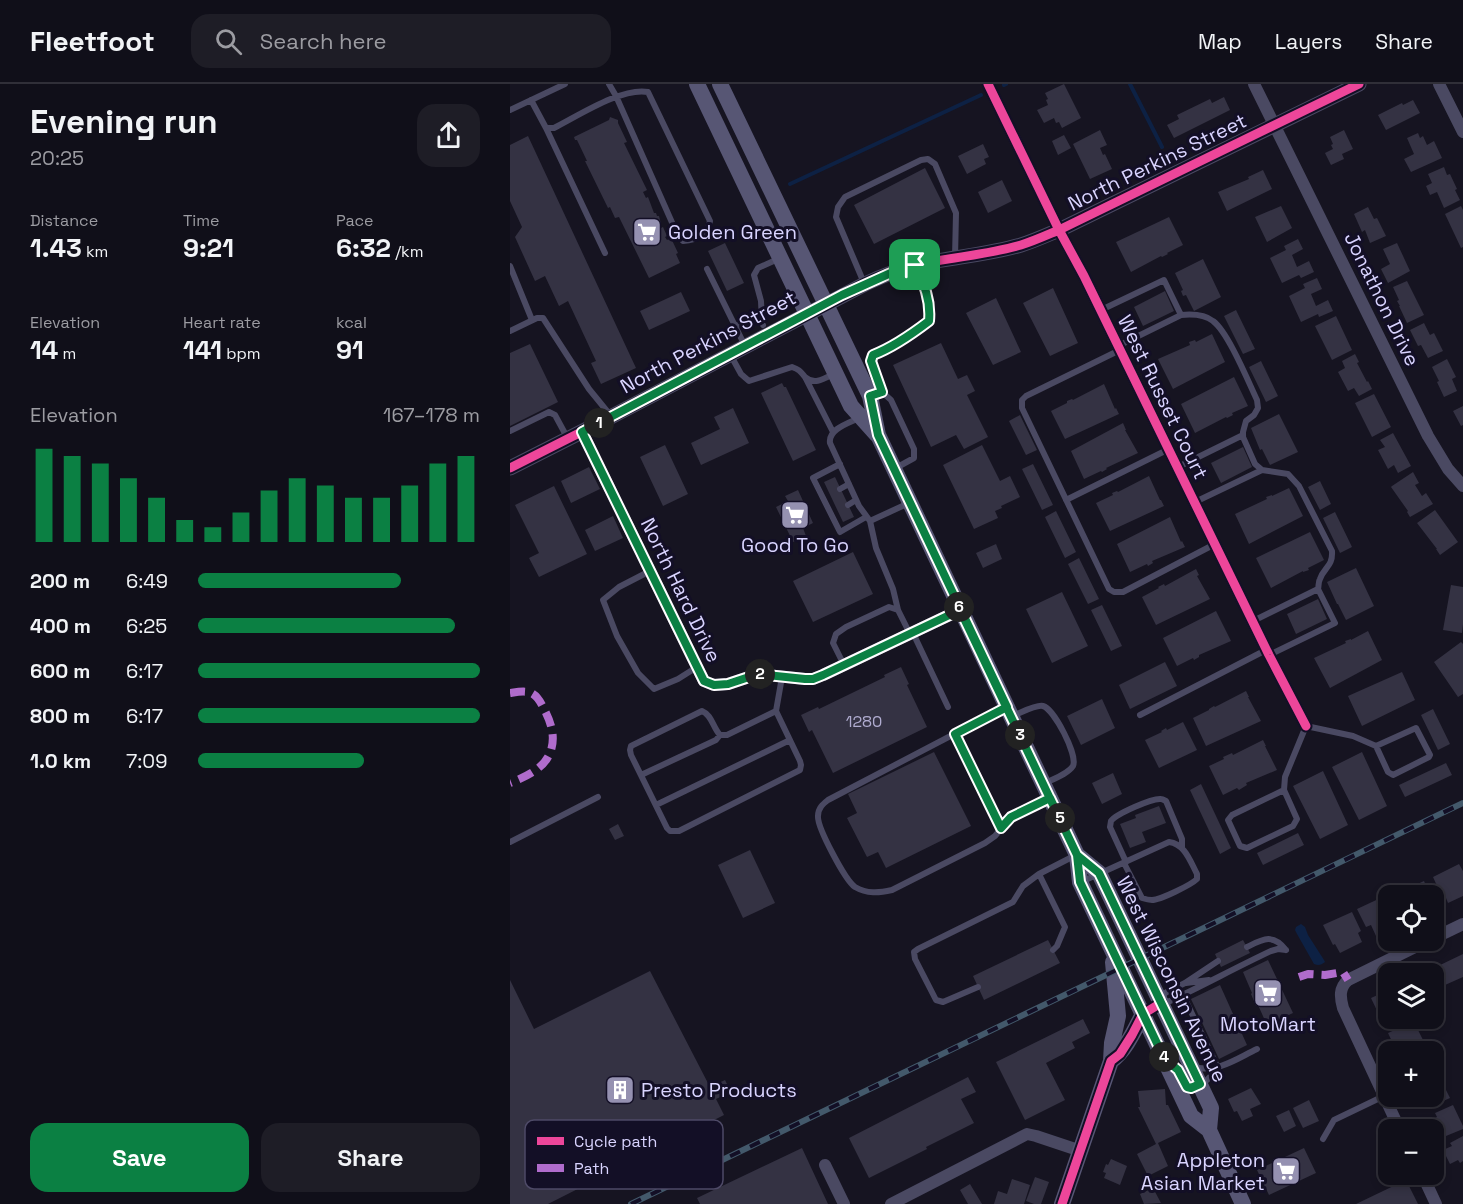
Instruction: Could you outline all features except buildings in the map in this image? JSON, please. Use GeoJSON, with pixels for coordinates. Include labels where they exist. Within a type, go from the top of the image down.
{"type":"FeatureCollection","features":[{"type":"Feature","properties":{"kind":"main road","name":"West Wisconsin Avenue"},"geometry":{"type":"LineString","coordinates":[[697,84],[851,406],[871,404]]}},
{"type":"Feature","properties":{"kind":"main road","name":"West Wisconsin Avenue"},"geometry":{"type":"LineString","coordinates":[[720,84],[871,404],[878,435],[1077,855],[1080,882],[1191,1116],[1209,1130],[1243,1204]]}},
{"type":"Feature","properties":{"kind":"main road","name":"West Wisconsin Avenue"},"geometry":{"type":"LineString","coordinates":[[1077,855],[1099,873],[1211,1108],[1209,1130]]}},
{"type":"Feature","properties":{"kind":"main road"},"geometry":{"type":"LineString","coordinates":[[1062,1204],[1111,1061],[1118,1016],[1110,946]]}},
{"type":"Feature","properties":{"kind":"main road"},"geometry":{"type":"LineString","coordinates":[[1117,1024],[1123,1017],[1143,1014],[1161,1003]]}},
{"type":"Feature","properties":{"kind":"main road"},"geometry":{"type":"LineString","coordinates":[[1111,1061],[1120,1054],[1143,1014]]}},
{"type":"Feature","properties":{"kind":"main road"},"geometry":{"type":"LineString","coordinates":[[1164,1058],[1178,1070],[1187,1087],[1191,1088],[1200,1084]]}},
{"type":"Feature","properties":{"kind":"street","name":"West Russet Court"},"geometry":{"type":"LineString","coordinates":[[988,84],[1306,726]]}},
{"type":"Feature","properties":{"kind":"street","name":"Jonathon Drive"},"geometry":{"type":"LineString","coordinates":[[1254,84],[1428,436],[1448,469],[1463,486]]}},
{"type":"Feature","properties":{"kind":"street","name":"North Perkins Street"},"geometry":{"type":"LineString","coordinates":[[510,468],[745,347],[765,328],[807,314],[893,272],[915,265],[1020,245],[1059,230],[1359,84]]}},
{"type":"Feature","properties":{"kind":"street"},"geometry":{"type":"LineString","coordinates":[[1439,84],[1463,132]]}},
{"type":"Feature","properties":{"kind":"street","name":"North Hard Drive"},"geometry":{"type":"LineString","coordinates":[[582,432],[704,681],[714,685],[728,684],[758,674],[813,679],[960,610]]}},
{"type":"Feature","properties":{"kind":"street"},"geometry":{"type":"LineString","coordinates":[[1444,933],[1463,924]]}},
{"type":"Feature","properties":{"kind":"street"},"geometry":{"type":"LineString","coordinates":[[1378,1083],[1343,1008],[1340,998],[1341,990],[1348,980],[1407,951]]}},
{"type":"Feature","properties":{"kind":"street"},"geometry":{"type":"LineString","coordinates":[[891,1204],[1028,1134],[1081,1151]]}},
{"type":"Feature","properties":{"kind":"street"},"geometry":{"type":"LineString","coordinates":[[825,1165],[844,1204]]}},
{"type":"Feature","properties":{"kind":"street"},"geometry":{"type":"LineString","coordinates":[[1427,1185],[1436,1204]]}},
{"type":"Feature","properties":{"kind":"lane"},"geometry":{"type":"LineString","coordinates":[[510,110],[566,84]]}},
{"type":"Feature","properties":{"kind":"lane"},"geometry":{"type":"LineString","coordinates":[[546,128],[554,128],[616,96],[632,91],[648,92],[710,221],[708,230],[703,234],[683,241],[678,236],[616,96],[609,84]]}},
{"type":"Feature","properties":{"kind":"lane"},"geometry":{"type":"LineString","coordinates":[[531,100],[605,253]]}},
{"type":"Feature","properties":{"kind":"lane"},"geometry":{"type":"LineString","coordinates":[[865,284],[836,217],[838,207],[845,197],[921,160],[928,159],[935,164],[956,213],[955,258]]}},
{"type":"Feature","properties":{"kind":"lane"},"geometry":{"type":"LineString","coordinates":[[765,328],[754,275],[758,268],[780,258]]}},
{"type":"Feature","properties":{"kind":"lane"},"geometry":{"type":"LineString","coordinates":[[871,404],[873,355],[885,351],[929,321],[930,308],[924,285],[915,265]]}},
{"type":"Feature","properties":{"kind":"lane"},"geometry":{"type":"LineString","coordinates":[[510,266],[532,320]]}},
{"type":"Feature","properties":{"kind":"lane"},"geometry":{"type":"LineString","coordinates":[[707,269],[745,347]]}},
{"type":"Feature","properties":{"kind":"lane"},"geometry":{"type":"LineString","coordinates":[[1101,310],[1164,280],[1180,315]]}},
{"type":"Feature","properties":{"kind":"lane"},"geometry":{"type":"LineString","coordinates":[[1140,715],[1268,652],[1335,623],[1318,590],[1320,578],[1330,565],[1332,551],[1299,486],[1288,474],[1262,470],[1255,464],[1243,435],[1246,421],[1254,415],[1258,408],[1257,400],[1221,329],[1212,320],[1202,316],[1180,315],[1022,400],[1022,408],[1109,589],[1114,592],[1123,592],[1215,544]]}},
{"type":"Feature","properties":{"kind":"lane"},"geometry":{"type":"LineString","coordinates":[[510,331],[537,318],[543,318],[589,389],[611,417]]}},
{"type":"Feature","properties":{"kind":"lane"},"geometry":{"type":"LineString","coordinates":[[735,326],[752,319],[758,320],[765,328]]}},
{"type":"Feature","properties":{"kind":"lane"},"geometry":{"type":"LineString","coordinates":[[730,354],[741,374],[749,381],[792,367],[803,373],[833,432]]}},
{"type":"Feature","properties":{"kind":"lane"},"geometry":{"type":"LineString","coordinates":[[805,377],[812,381],[820,381],[835,372]]}},
{"type":"Feature","properties":{"kind":"lane"},"geometry":{"type":"LineString","coordinates":[[894,469],[914,458],[914,449],[891,400],[871,404],[833,432],[829,438],[856,501],[868,519],[876,548],[894,589],[898,610],[948,707]]}},
{"type":"Feature","properties":{"kind":"lane"},"geometry":{"type":"LineString","coordinates":[[510,431],[549,412],[555,415],[568,439]]}},
{"type":"Feature","properties":{"kind":"lane"},"geometry":{"type":"LineString","coordinates":[[1178,467],[1243,435]]}},
{"type":"Feature","properties":{"kind":"lane"},"geometry":{"type":"LineString","coordinates":[[1066,501],[1169,449]]}},
{"type":"Feature","properties":{"kind":"lane"},"geometry":{"type":"LineString","coordinates":[[840,464],[813,478],[823,498],[834,512],[840,532],[910,503]]}},
{"type":"Feature","properties":{"kind":"lane"},"geometry":{"type":"LineString","coordinates":[[1195,502],[1262,470]]}},
{"type":"Feature","properties":{"kind":"lane"},"geometry":{"type":"LineString","coordinates":[[840,489],[849,484]]}},
{"type":"Feature","properties":{"kind":"lane"},"geometry":{"type":"LineString","coordinates":[[823,498],[830,494]]}},
{"type":"Feature","properties":{"kind":"lane"},"geometry":{"type":"LineString","coordinates":[[848,505],[856,501]]}},
{"type":"Feature","properties":{"kind":"lane"},"geometry":{"type":"LineString","coordinates":[[650,571],[619,587],[603,600],[617,636],[638,673],[654,689],[678,679],[697,667]]}},
{"type":"Feature","properties":{"kind":"lane"},"geometry":{"type":"LineString","coordinates":[[1253,621],[1318,590]]}},
{"type":"Feature","properties":{"kind":"lane"},"geometry":{"type":"LineString","coordinates":[[844,665],[833,643],[836,634],[889,607],[898,610]]}},
{"type":"Feature","properties":{"kind":"lane"},"geometry":{"type":"LineString","coordinates":[[776,711],[727,735],[720,735],[708,715],[702,711],[631,746],[630,750],[641,775],[670,831],[679,831],[800,770],[801,765],[776,711],[782,676]]}},
{"type":"Feature","properties":{"kind":"lane"},"geometry":{"type":"LineString","coordinates":[[1039,705],[1044,706],[1053,714],[1073,754],[1074,765],[1070,770],[1047,791],[1011,817],[985,843],[892,890],[878,893],[868,892],[855,886],[846,878],[820,828],[817,817],[820,807],[828,800],[955,734],[1009,712],[1039,705]]}},
{"type":"Feature","properties":{"kind":"lane"},"geometry":{"type":"LineString","coordinates":[[1284,790],[1232,815],[1228,820],[1240,846],[1247,848],[1293,826],[1297,819],[1284,790],[1285,777],[1306,726],[1353,736],[1376,746],[1388,772],[1393,775],[1430,755],[1416,728],[1376,746]]}},
{"type":"Feature","properties":{"kind":"lane"},"geometry":{"type":"LineString","coordinates":[[955,734],[1001,828]]}},
{"type":"Feature","properties":{"kind":"lane"},"geometry":{"type":"LineString","coordinates":[[641,775],[716,740],[720,735]]}},
{"type":"Feature","properties":{"kind":"lane"},"geometry":{"type":"LineString","coordinates":[[656,805],[790,740]]}},
{"type":"Feature","properties":{"kind":"lane"},"geometry":{"type":"LineString","coordinates":[[510,842],[598,797]]}},
{"type":"Feature","properties":{"kind":"lane"},"geometry":{"type":"LineString","coordinates":[[1080,882],[1099,873],[1125,862],[1169,842],[1182,847],[1197,874],[1197,879],[1192,884],[1154,900],[1142,898],[1125,862],[1110,827],[1111,821],[1119,813],[1154,800],[1166,801],[1182,839],[1182,847]]}},
{"type":"Feature","properties":{"kind":"lane"},"geometry":{"type":"LineString","coordinates":[[978,987],[943,1002],[936,1000],[915,959],[914,952],[1012,902],[1023,886],[1039,874],[1077,855]]}},
{"type":"Feature","properties":{"kind":"lane"},"geometry":{"type":"LineString","coordinates":[[1039,874],[1065,927],[1053,950]]}},
{"type":"Feature","properties":{"kind":"lane"},"geometry":{"type":"LineString","coordinates":[[1161,1003],[1216,980],[1271,951],[1286,950],[1276,939],[1270,938],[1247,947]]}},
{"type":"Feature","properties":{"kind":"lane"},"geometry":{"type":"LineString","coordinates":[[1161,1003],[1165,993],[1218,961]]}},
{"type":"Feature","properties":{"kind":"lane"},"geometry":{"type":"LineString","coordinates":[[1185,983],[1216,980]]}},
{"type":"Feature","properties":{"kind":"lane"},"geometry":{"type":"LineString","coordinates":[[1183,995],[1218,1068]]}},
{"type":"Feature","properties":{"kind":"lane"},"geometry":{"type":"LineString","coordinates":[[1191,1066],[1207,1069],[1218,1068],[1257,1049]]}},
{"type":"Feature","properties":{"kind":"lane"},"geometry":{"type":"LineString","coordinates":[[1200,1084],[1208,1080],[1218,1068]]}},
{"type":"Feature","properties":{"kind":"lane"},"geometry":{"type":"LineString","coordinates":[[1323,1139],[1334,1120],[1378,1099]]}},
{"type":"Feature","properties":{"kind":"water"},"geometry":{"type":"Polygon","coordinates":[[[1301,924],[1324,960],[1322,964],[1314,964],[1297,934],[1296,927],[1301,924]]]}},
{"type":"Feature","properties":{"kind":"waterway"},"geometry":{"type":"LineString","coordinates":[[1130,84],[1162,147]]}},
{"type":"Feature","properties":{"kind":"waterway"},"geometry":{"type":"LineString","coordinates":[[790,184],[981,95]]}},
{"type":"Feature","properties":{"kind":"railway"},"geometry":{"type":"LineString","coordinates":[[723,1160],[1463,803]]}},
{"type":"Feature","properties":{"kind":"railway"},"geometry":{"type":"LineString","coordinates":[[631,1204],[662,1189]]}},
{"type":"Feature","properties":{"kind":"marked path"},"geometry":{"type":"LineString","coordinates":[[510,693],[528,692],[536,697],[549,721],[553,739],[551,751],[545,762],[536,770],[510,783]]}},
{"type":"Feature","properties":{"kind":"marked path"},"geometry":{"type":"LineString","coordinates":[[1299,977],[1308,974],[1325,975],[1343,972],[1348,980]]}},
{"type":"Feature","properties":{"kind":"cycle path"},"geometry":{"type":"LineString","coordinates":[[988,84],[1306,726]]}},
{"type":"Feature","properties":{"kind":"cycle path"},"geometry":{"type":"LineString","coordinates":[[510,468],[871,281],[910,267],[982,254],[1040,238],[1359,84]]}},
{"type":"Feature","properties":{"kind":"cycle path"},"geometry":{"type":"LineString","coordinates":[[1062,1204],[1111,1061],[1120,1054],[1143,1014],[1161,1003]]}},
{"type":"Feature","properties":{"kind":"place","name":"Golden Green"},"geometry":{"type":"Point","coordinates":[647,232]}},
{"type":"Feature","properties":{"kind":"place","name":"Good To Go"},"geometry":{"type":"Point","coordinates":[795,515]}},
{"type":"Feature","properties":{"kind":"place","name":"MotoMart"},"geometry":{"type":"Point","coordinates":[1268,993]}},
{"type":"Feature","properties":{"kind":"place","name":"Presto Products"},"geometry":{"type":"Point","coordinates":[620,1090]}},
{"type":"Feature","properties":{"kind":"place","name":"Appleton Asian Market"},"geometry":{"type":"Point","coordinates":[1286,1171]}},
{"type":"Feature","properties":{"kind":"route"},"geometry":{"type":"LineString","coordinates":[[915,265],[893,272],[842,295],[582,432],[704,681],[714,685],[728,684],[758,674],[813,679],[960,610],[1077,855],[1080,882],[1164,1058],[1178,1070],[1187,1087],[1191,1088],[1200,1084],[1099,873],[1077,855],[1050,798],[1011,817],[1001,828],[955,734],[1007,707],[878,435],[870,396],[882,392],[871,361],[873,355],[885,351],[929,321],[930,308],[924,285],[915,265]]}}]}
